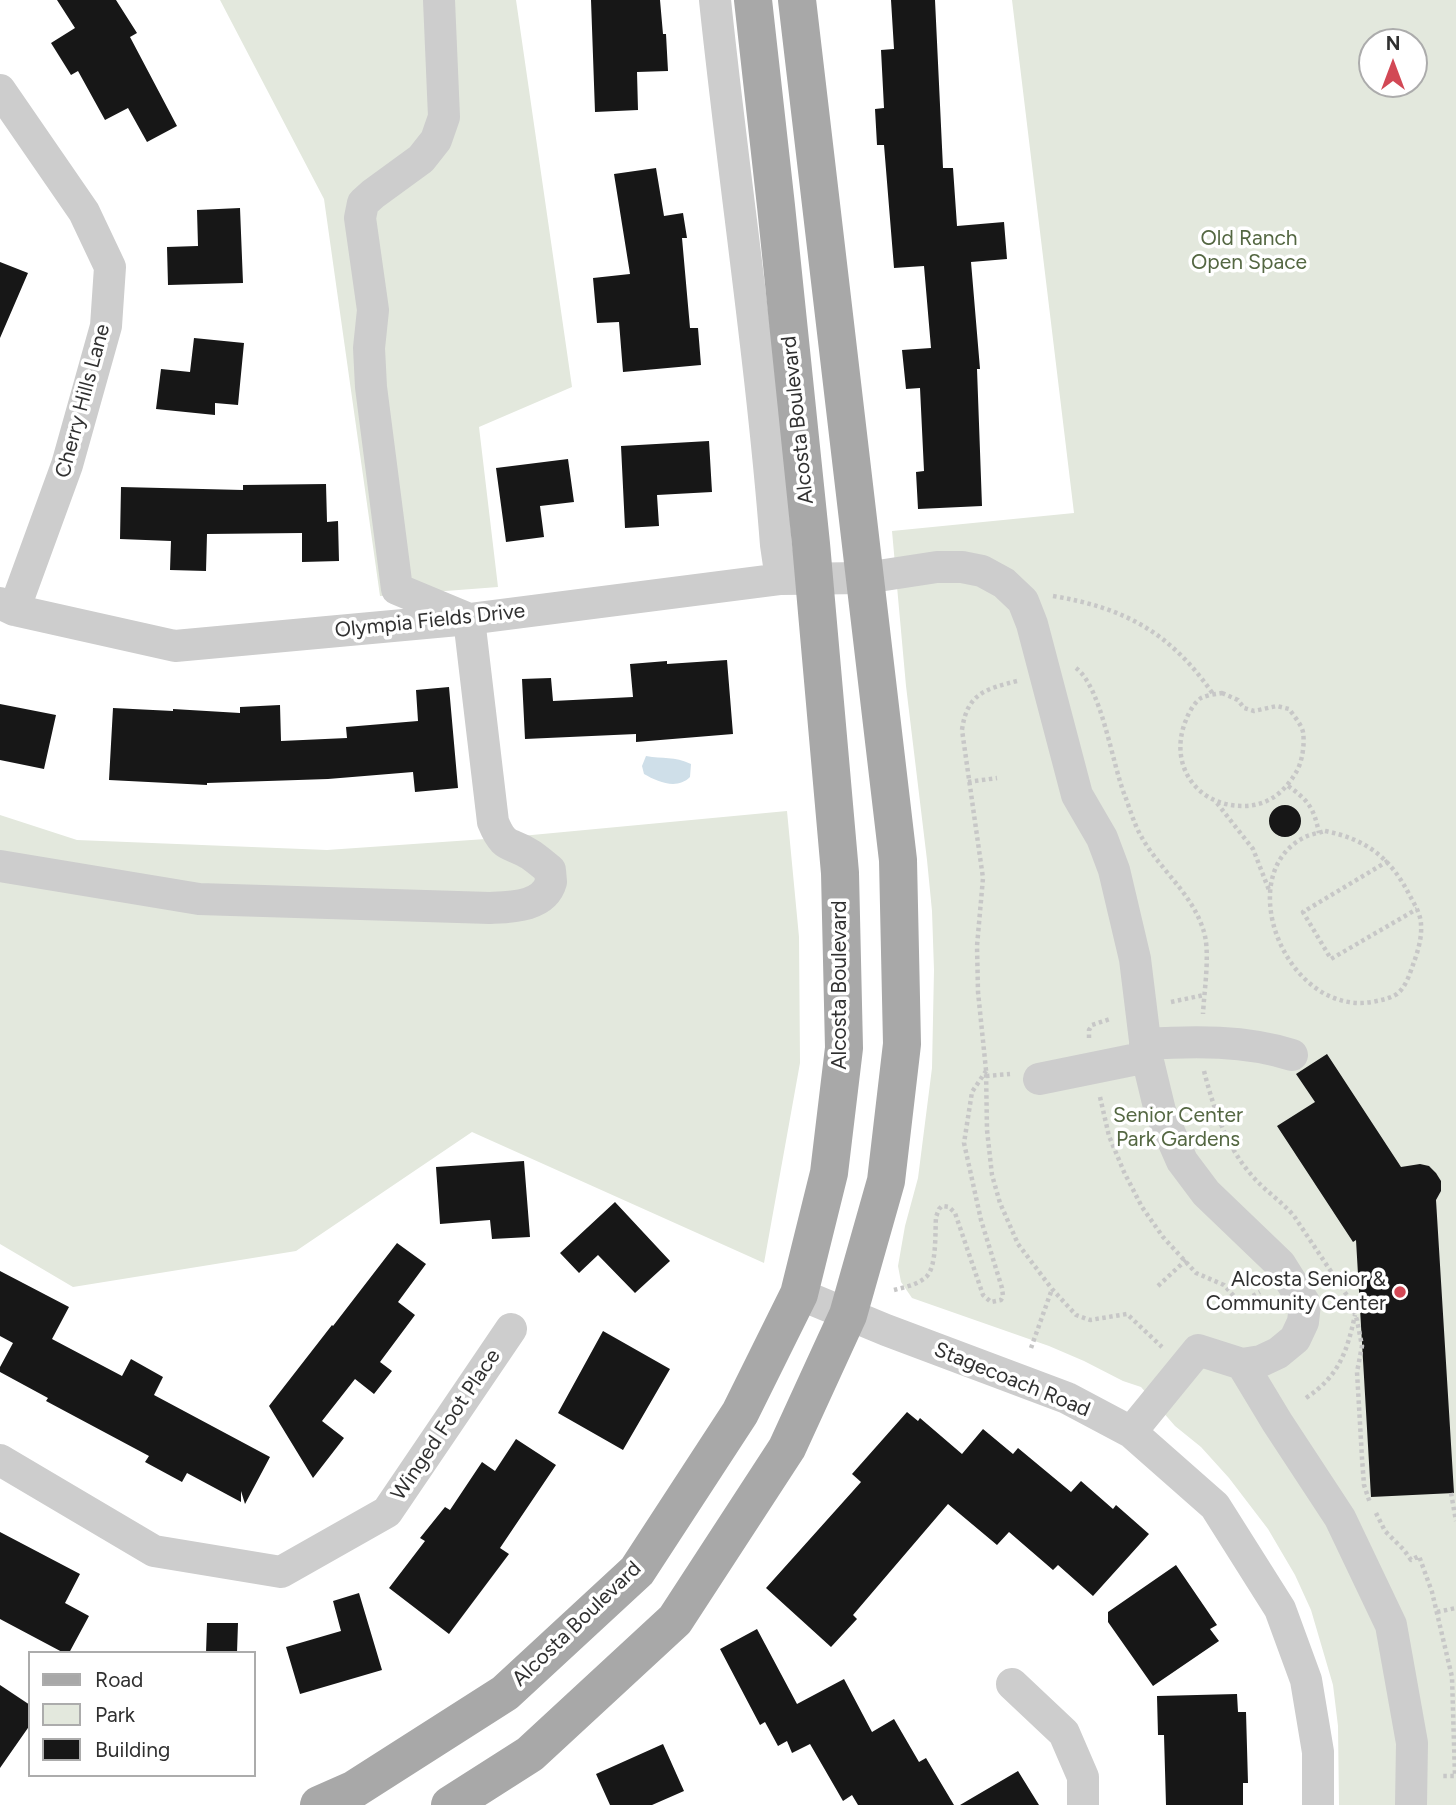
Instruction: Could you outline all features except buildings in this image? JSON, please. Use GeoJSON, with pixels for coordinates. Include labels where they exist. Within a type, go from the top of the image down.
{"type":"FeatureCollection","features":[{"type":"Feature","properties":{"kind":"main road","name":"Alcosta Boulevard"},"geometry":{"type":"LineString","coordinates":[[319,1805],[353,1790],[505,1693],[637,1571],[740,1413],[799,1294],[829,1173],[844,1048],[840,873],[797,579],[776,206],[753,0]]}},
{"type":"Feature","properties":{"kind":"main road"},"geometry":{"type":"LineString","coordinates":[[450,1805],[530,1754],[675,1620],[787,1448],[848,1315],[886,1181],[902,1044],[898,860],[797,0]]}},
{"type":"Feature","properties":{"kind":"street"},"geometry":{"type":"LineString","coordinates":[[0,866],[199,899],[490,908],[520,906],[540,898],[551,882],[550,870],[530,854],[499,838],[493,821],[470,619],[397,589],[371,387],[369,348],[373,310],[360,218],[363,203],[421,159],[436,140],[444,117],[439,0]]}},
{"type":"Feature","properties":{"kind":"street","name":"Alcosta Boulevard"},"geometry":{"type":"LineString","coordinates":[[715,0],[754,321],[776,545],[797,579]]}},
{"type":"Feature","properties":{"kind":"street","name":"Cherry Hills Lane"},"geometry":{"type":"LineString","coordinates":[[0,90],[84,212],[110,267],[106,326],[67,465],[7,607]]}},
{"type":"Feature","properties":{"kind":"street","name":"Olympia Fields Drive"},"geometry":{"type":"LineString","coordinates":[[7,607],[175,646],[470,619],[797,579],[865,578],[937,567],[962,567],[982,571],[1004,583],[1017,595]]}},
{"type":"Feature","properties":{"kind":"street"},"geometry":{"type":"LineString","coordinates":[[1017,595],[1023,601],[1032,624],[1077,795],[1102,838],[1114,870],[1135,959],[1146,1051],[1160,1111],[1182,1161],[1206,1193],[1280,1264],[1305,1304],[1303,1322],[1295,1339],[1278,1353],[1261,1361],[1242,1364],[1191,1359],[1131,1432]]}},
{"type":"Feature","properties":{"kind":"street"},"geometry":{"type":"LineString","coordinates":[[1029,1076],[1202,1042],[1276,1050],[1292,1055]]}},
{"type":"Feature","properties":{"kind":"street","name":"Stagecoach Road"},"geometry":{"type":"LineString","coordinates":[[799,1294],[1068,1398],[1131,1432],[1215,1506],[1280,1609],[1306,1680],[1318,1752],[1318,1805]]}},
{"type":"Feature","properties":{"kind":"street","name":"Winged Foot Place"},"geometry":{"type":"LineString","coordinates":[[0,1460],[154,1551],[281,1572],[387,1512],[511,1329]]}},
{"type":"Feature","properties":{"kind":"street"},"geometry":{"type":"LineString","coordinates":[[1242,1364],[1340,1518],[1391,1625],[1412,1743],[1411,1790]]}},
{"type":"Feature","properties":{"kind":"street"},"geometry":{"type":"LineString","coordinates":[[1012,1684],[1064,1733],[1083,1777],[1083,1805]]}},
{"type":"Feature","properties":{"kind":"path"},"geometry":{"type":"LineString","coordinates":[[1017,595],[1048,595],[1087,602],[1139,622],[1172,646],[1198,671],[1213,694]]}},
{"type":"Feature","properties":{"kind":"path"},"geometry":{"type":"LineString","coordinates":[[1064,667],[1076,668],[1083,674],[1102,718],[1124,793],[1141,836],[1181,887],[1200,921],[1206,940],[1203,1020]]}},
{"type":"Feature","properties":{"kind":"path"},"geometry":{"type":"LineString","coordinates":[[1023,679],[980,694],[970,703],[963,718],[962,730],[983,878],[977,947],[978,992],[992,1175],[1000,1203],[1018,1244],[1052,1289],[1076,1315],[1090,1320],[1127,1314],[1191,1359]]}},
{"type":"Feature","properties":{"kind":"path"},"geometry":{"type":"LineString","coordinates":[[1222,693],[1231,695],[1244,708],[1254,710],[1277,706],[1289,709],[1303,732],[1303,747],[1298,771],[1288,786],[1278,796],[1249,806],[1216,802],[1195,787],[1185,770],[1180,748],[1183,726],[1189,712],[1200,699],[1222,693]]}},
{"type":"Feature","properties":{"kind":"path"},"geometry":{"type":"LineString","coordinates":[[968,782],[998,778]]}},
{"type":"Feature","properties":{"kind":"path"},"geometry":{"type":"LineString","coordinates":[[1288,786],[1305,798],[1313,810],[1319,833]]}},
{"type":"Feature","properties":{"kind":"path"},"geometry":{"type":"LineString","coordinates":[[1216,802],[1253,849],[1270,891],[1275,933],[1284,953],[1301,976],[1324,994],[1358,1004],[1389,999],[1400,992],[1416,956],[1421,924],[1407,890],[1388,862],[1359,841],[1325,831],[1305,836],[1288,849],[1279,861],[1270,891]]}},
{"type":"Feature","properties":{"kind":"path"},"geometry":{"type":"LineString","coordinates":[[1388,862],[1303,912],[1331,960],[1417,909]]}},
{"type":"Feature","properties":{"kind":"path"},"geometry":{"type":"LineString","coordinates":[[1168,1003],[1204,995]]}},
{"type":"Feature","properties":{"kind":"path"},"geometry":{"type":"LineString","coordinates":[[1090,1044],[1088,1036],[1092,1025],[1116,1018]]}},
{"type":"Feature","properties":{"kind":"path"},"geometry":{"type":"LineString","coordinates":[[1204,1069],[1211,1100],[1223,1130],[1239,1158],[1254,1178],[1294,1216],[1350,1300],[1355,1314],[1362,1346],[1357,1372],[1364,1485],[1385,1531],[1411,1560],[1419,1556],[1437,1612],[1452,1677],[1455,1776],[1411,1790]]}},
{"type":"Feature","properties":{"kind":"path"},"geometry":{"type":"LineString","coordinates":[[986,1073],[1029,1076]]}},
{"type":"Feature","properties":{"kind":"path"},"geometry":{"type":"LineString","coordinates":[[894,1290],[914,1285],[930,1273],[936,1217],[942,1206],[949,1207],[955,1213],[983,1295],[991,1302],[1001,1300],[1003,1296],[981,1220],[964,1143],[972,1092],[986,1073]]}},
{"type":"Feature","properties":{"kind":"path"},"geometry":{"type":"LineString","coordinates":[[1098,1087],[1109,1136],[1142,1207],[1163,1237],[1196,1273],[1224,1285],[1240,1303],[1265,1289]]}},
{"type":"Feature","properties":{"kind":"path"},"geometry":{"type":"LineString","coordinates":[[1158,1286],[1186,1260]]}},
{"type":"Feature","properties":{"kind":"path"},"geometry":{"type":"LineString","coordinates":[[1031,1348],[1052,1289]]}},
{"type":"Feature","properties":{"kind":"path"},"geometry":{"type":"LineString","coordinates":[[1306,1398],[1331,1377],[1340,1363],[1355,1314]]}},
{"type":"Feature","properties":{"kind":"path"},"geometry":{"type":"LineString","coordinates":[[1451,1493],[1456,1521]]}},
{"type":"Feature","properties":{"kind":"path"},"geometry":{"type":"LineString","coordinates":[[1437,1612],[1456,1608]]}},
{"type":"Feature","properties":{"kind":"green space"},"geometry":{"type":"Polygon","coordinates":[[[220,0],[516,0],[572,387],[479,427],[498,587],[380,596],[324,199],[220,0]]]}},
{"type":"Feature","properties":{"kind":"green space","name":"Senior Center Park Gardens"},"geometry":{"type":"Polygon","coordinates":[[[1012,0],[1456,0],[1456,1805],[1339,1805],[1338,1726],[1333,1685],[1311,1610],[1295,1575],[1268,1529],[1229,1478],[1201,1447],[1175,1426],[1141,1387],[1049,1346],[912,1298],[901,1282],[898,1266],[918,1178],[932,1068],[934,970],[932,911],[906,686],[892,531],[1074,513],[1012,0]]]}},
{"type":"Feature","properties":{"kind":"green space"},"geometry":{"type":"Polygon","coordinates":[[[787,811],[799,937],[800,1063],[764,1263],[472,1132],[296,1251],[73,1287],[0,1244],[0,815],[77,840],[327,850],[500,838],[787,811]]]}},
{"type":"Feature","properties":{"kind":"shaded area"},"geometry":{"type":"Polygon","coordinates":[[[646,756],[685,761],[691,764],[690,777],[673,784],[649,777],[644,774],[642,766],[646,756]]]}},
{"type":"Feature","properties":{"kind":"place","name":"Alcosta Senior & Community Center"},"geometry":{"type":"Point","coordinates":[1400,1292]}},
{"type":"Feature","properties":{"kind":"park label","name":"Old Ranch Open Space"},"geometry":{"type":"Point","coordinates":[1249,251]}}]}
